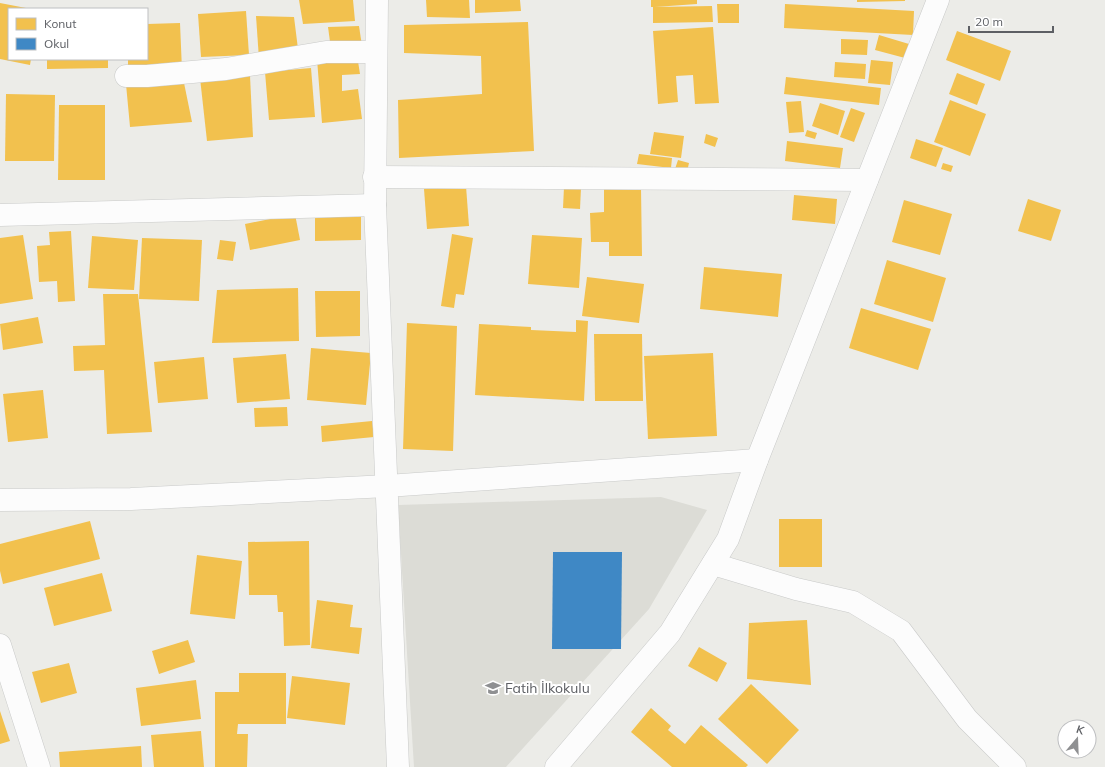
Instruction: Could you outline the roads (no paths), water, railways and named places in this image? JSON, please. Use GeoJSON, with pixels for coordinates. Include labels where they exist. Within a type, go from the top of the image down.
{"type":"FeatureCollection","features":[{"type":"Feature","properties":{"kind":"street"},"geometry":{"type":"LineString","coordinates":[[377,0],[374,177],[398,767]]}},
{"type":"Feature","properties":{"kind":"street"},"geometry":{"type":"LineString","coordinates":[[556,767],[670,633],[728,539],[757,460],[938,0]]}},
{"type":"Feature","properties":{"kind":"street"},"geometry":{"type":"LineString","coordinates":[[126,76],[147,76],[226,69],[326,52],[376,52]]}},
{"type":"Feature","properties":{"kind":"street"},"geometry":{"type":"LineString","coordinates":[[374,177],[867,180]]}},
{"type":"Feature","properties":{"kind":"street"},"geometry":{"type":"LineString","coordinates":[[0,215],[375,205]]}},
{"type":"Feature","properties":{"kind":"street"},"geometry":{"type":"LineString","coordinates":[[0,500],[132,499],[387,486],[757,460]]}},
{"type":"Feature","properties":{"kind":"street"},"geometry":{"type":"LineString","coordinates":[[713,564],[796,589],[853,602],[902,631],[967,719],[1015,767]]}},
{"type":"Feature","properties":{"kind":"street"},"geometry":{"type":"LineString","coordinates":[[0,645],[39,767]]}},
{"type":"Feature","properties":{"kind":"place","name":"Fatih İlkokulu"},"geometry":{"type":"Point","coordinates":[493,688]}}]}
